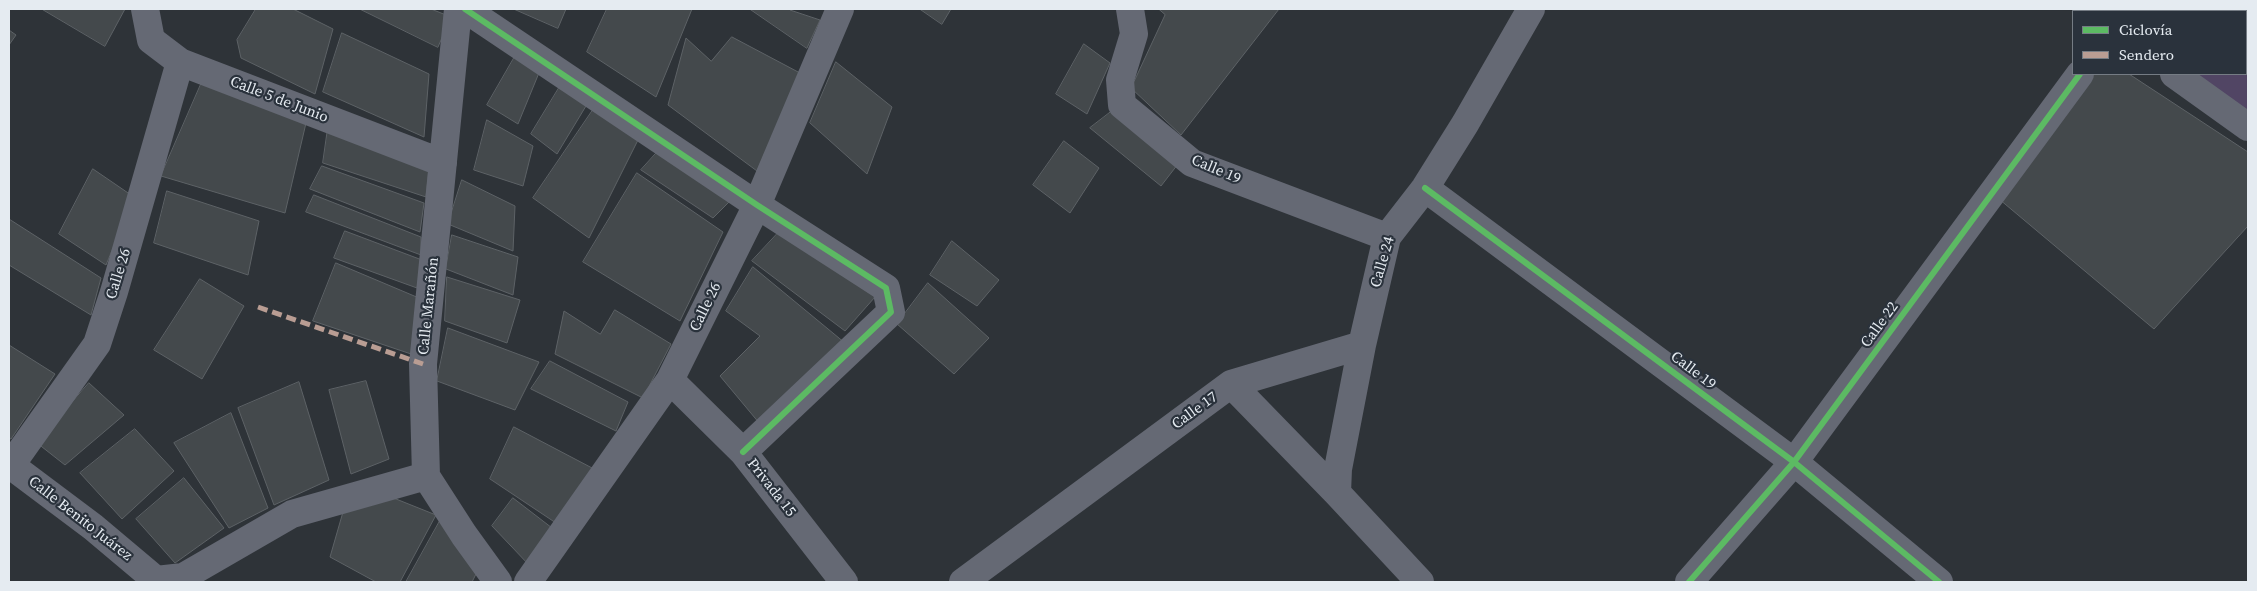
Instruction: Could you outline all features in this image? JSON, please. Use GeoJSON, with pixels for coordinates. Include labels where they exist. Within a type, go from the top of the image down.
{"type":"FeatureCollection","features":[{"type":"Feature","properties":{"kind":"street","name":"Calle 5 de Junio"},"geometry":{"type":"LineString","coordinates":[[145,9],[151,40],[180,62],[442,163]]}},
{"type":"Feature","properties":{"kind":"street","name":"Calle Marañón"},"geometry":{"type":"LineString","coordinates":[[426,476],[423,364],[458,9]]}},
{"type":"Feature","properties":{"kind":"street"},"geometry":{"type":"LineString","coordinates":[[465,9],[757,205],[886,288],[891,312],[743,452]]}},
{"type":"Feature","properties":{"kind":"street","name":"Calle 26"},"geometry":{"type":"LineString","coordinates":[[528,582],[670,380],[757,205],[840,9]]}},
{"type":"Feature","properties":{"kind":"street","name":"Calle 19"},"geometry":{"type":"LineString","coordinates":[[1130,9],[1134,34],[1120,80],[1122,105],[1192,163],[1387,237]]}},
{"type":"Feature","properties":{"kind":"street","name":"Calle 24"},"geometry":{"type":"LineString","coordinates":[[1336,493],[1338,469],[1362,345],[1387,237],[1425,188],[1465,124],[1531,9]]}},
{"type":"Feature","properties":{"kind":"street","name":"Calle 26"},"geometry":{"type":"LineString","coordinates":[[10,464],[96,344],[114,292],[180,62]]}},
{"type":"Feature","properties":{"kind":"street","name":"Calle 22"},"geometry":{"type":"LineString","coordinates":[[1689,582],[1794,462],[2079,75]]}},
{"type":"Feature","properties":{"kind":"street"},"geometry":{"type":"LineString","coordinates":[[2175,75],[2248,127]]}},
{"type":"Feature","properties":{"kind":"street","name":"Calle 19"},"geometry":{"type":"LineString","coordinates":[[1425,188],[1794,462],[1939,582]]}},
{"type":"Feature","properties":{"kind":"street"},"geometry":{"type":"LineString","coordinates":[[1231,384],[1362,345]]}},
{"type":"Feature","properties":{"kind":"street","name":"Privada 15"},"geometry":{"type":"LineString","coordinates":[[670,380],[743,452],[844,582]]}},
{"type":"Feature","properties":{"kind":"street","name":"Calle 17"},"geometry":{"type":"LineString","coordinates":[[962,582],[1231,384],[1420,582]]}},
{"type":"Feature","properties":{"kind":"street","name":"Calle Benito Juárez"},"geometry":{"type":"LineString","coordinates":[[10,464],[93,527],[156,580],[183,577],[292,514],[426,476]]}},
{"type":"Feature","properties":{"kind":"street"},"geometry":{"type":"LineString","coordinates":[[426,476],[464,535],[498,582]]}},
{"type":"Feature","properties":{"kind":"shaded area"},"geometry":{"type":"Polygon","coordinates":[[[2248,9],[2248,123],[2178,75],[2247,75],[2247,10],[2128,10],[2248,9]]]}},
{"type":"Feature","properties":{"kind":"building"},"geometry":{"type":"Polygon","coordinates":[[[42,9],[125,9],[105,46],[42,9]]]}},
{"type":"Feature","properties":{"kind":"building"},"geometry":{"type":"Polygon","coordinates":[[[256,9],[293,9],[333,29],[315,94],[241,58],[237,40],[256,9]]]}},
{"type":"Feature","properties":{"kind":"building"},"geometry":{"type":"Polygon","coordinates":[[[360,9],[431,9],[451,17],[438,47],[360,9]]]}},
{"type":"Feature","properties":{"kind":"building"},"geometry":{"type":"Polygon","coordinates":[[[514,9],[566,9],[558,28],[514,9]]]}},
{"type":"Feature","properties":{"kind":"building"},"geometry":{"type":"Polygon","coordinates":[[[607,9],[692,9],[656,97],[587,52],[607,9]]]}},
{"type":"Feature","properties":{"kind":"building"},"geometry":{"type":"Polygon","coordinates":[[[750,9],[792,9],[790,10],[820,20],[807,48],[750,9]]]}},
{"type":"Feature","properties":{"kind":"building"},"geometry":{"type":"Polygon","coordinates":[[[920,9],[951,9],[942,24],[920,9]]]}},
{"type":"Feature","properties":{"kind":"building"},"geometry":{"type":"Polygon","coordinates":[[[1159,9],[1279,9],[1181,135],[1131,88],[1165,15],[1159,9]]]}},
{"type":"Feature","properties":{"kind":"building"},"geometry":{"type":"Polygon","coordinates":[[[9,30],[16,35],[9,45],[9,30]]]}},
{"type":"Feature","properties":{"kind":"building"},"geometry":{"type":"Polygon","coordinates":[[[342,33],[429,74],[424,137],[323,92],[342,33]]]}},
{"type":"Feature","properties":{"kind":"building"},"geometry":{"type":"Polygon","coordinates":[[[732,37],[800,73],[757,171],[668,105],[686,38],[711,61],[732,37]]]}},
{"type":"Feature","properties":{"kind":"building"},"geometry":{"type":"Polygon","coordinates":[[[1084,44],[1110,63],[1087,114],[1056,94],[1084,44]]]}},
{"type":"Feature","properties":{"kind":"building"},"geometry":{"type":"Polygon","coordinates":[[[517,53],[541,68],[518,124],[487,105],[517,53]]]}},
{"type":"Feature","properties":{"kind":"building"},"geometry":{"type":"Polygon","coordinates":[[[836,62],[892,107],[867,174],[810,123],[836,62]]]}},
{"type":"Feature","properties":{"kind":"building"},"geometry":{"type":"Polygon","coordinates":[[[2093,75],[2131,75],[2248,152],[2248,226],[2154,329],[1999,199],[2093,75]]]}},
{"type":"Feature","properties":{"kind":"building"},"geometry":{"type":"Polygon","coordinates":[[[202,82],[306,123],[285,213],[161,176],[202,82]]]}},
{"type":"Feature","properties":{"kind":"building"},"geometry":{"type":"Polygon","coordinates":[[[559,88],[589,101],[557,154],[531,134],[559,88]]]}},
{"type":"Feature","properties":{"kind":"building"},"geometry":{"type":"Polygon","coordinates":[[[595,107],[639,138],[589,238],[533,198],[595,107]]]}},
{"type":"Feature","properties":{"kind":"building"},"geometry":{"type":"Polygon","coordinates":[[[1116,108],[1178,164],[1161,186],[1090,128],[1116,108]]]}},
{"type":"Feature","properties":{"kind":"building"},"geometry":{"type":"Polygon","coordinates":[[[487,120],[533,146],[523,186],[474,170],[487,120]]]}},
{"type":"Feature","properties":{"kind":"building"},"geometry":{"type":"Polygon","coordinates":[[[328,128],[429,169],[426,197],[323,163],[328,128]]]}},
{"type":"Feature","properties":{"kind":"building"},"geometry":{"type":"Polygon","coordinates":[[[1064,141],[1099,168],[1070,213],[1033,185],[1064,141]]]}},
{"type":"Feature","properties":{"kind":"building"},"geometry":{"type":"Polygon","coordinates":[[[661,148],[731,200],[713,218],[641,170],[661,148]]]}},
{"type":"Feature","properties":{"kind":"building"},"geometry":{"type":"Polygon","coordinates":[[[322,166],[424,203],[420,232],[310,189],[322,166]]]}},
{"type":"Feature","properties":{"kind":"building"},"geometry":{"type":"Polygon","coordinates":[[[93,169],[134,197],[106,265],[59,234],[93,169]]]}},
{"type":"Feature","properties":{"kind":"building"},"geometry":{"type":"Polygon","coordinates":[[[637,173],[723,232],[680,321],[583,262],[637,173]]]}},
{"type":"Feature","properties":{"kind":"building"},"geometry":{"type":"Polygon","coordinates":[[[462,180],[515,206],[513,251],[448,224],[462,180]]]}},
{"type":"Feature","properties":{"kind":"building"},"geometry":{"type":"Polygon","coordinates":[[[167,191],[259,221],[248,275],[154,243],[167,191]]]}},
{"type":"Feature","properties":{"kind":"building"},"geometry":{"type":"Polygon","coordinates":[[[314,195],[421,237],[421,255],[306,212],[314,195]]]}},
{"type":"Feature","properties":{"kind":"building"},"geometry":{"type":"Polygon","coordinates":[[[9,219],[101,278],[91,315],[9,265],[9,219]]]}},
{"type":"Feature","properties":{"kind":"building"},"geometry":{"type":"Polygon","coordinates":[[[345,231],[422,260],[417,288],[334,258],[345,231]]]}},
{"type":"Feature","properties":{"kind":"building"},"geometry":{"type":"Polygon","coordinates":[[[779,232],[875,297],[845,331],[752,261],[779,232]]]}},
{"type":"Feature","properties":{"kind":"building"},"geometry":{"type":"Polygon","coordinates":[[[452,235],[518,257],[513,295],[446,269],[452,235]]]}},
{"type":"Feature","properties":{"kind":"building"},"geometry":{"type":"Polygon","coordinates":[[[952,241],[999,280],[977,306],[930,275],[952,241]]]}},
{"type":"Feature","properties":{"kind":"building"},"geometry":{"type":"Polygon","coordinates":[[[336,263],[419,298],[417,356],[313,321],[336,263]]]}},
{"type":"Feature","properties":{"kind":"building"},"geometry":{"type":"Polygon","coordinates":[[[753,267],[845,343],[760,424],[720,376],[760,336],[726,311],[753,267]]]}},
{"type":"Feature","properties":{"kind":"building"},"geometry":{"type":"Polygon","coordinates":[[[447,277],[520,300],[507,343],[445,321],[447,277]]]}},
{"type":"Feature","properties":{"kind":"building"},"geometry":{"type":"Polygon","coordinates":[[[200,279],[244,306],[202,379],[154,350],[200,279]]]}},
{"type":"Feature","properties":{"kind":"building"},"geometry":{"type":"Polygon","coordinates":[[[928,283],[989,338],[954,374],[897,324],[928,283]]]}},
{"type":"Feature","properties":{"kind":"building"},"geometry":{"type":"Polygon","coordinates":[[[615,310],[671,344],[643,398],[555,354],[564,311],[600,334],[615,310]]]}},
{"type":"Feature","properties":{"kind":"building"},"geometry":{"type":"Polygon","coordinates":[[[448,328],[539,362],[515,410],[437,381],[448,328]]]}},
{"type":"Feature","properties":{"kind":"building"},"geometry":{"type":"Polygon","coordinates":[[[9,345],[55,374],[11,439],[9,438],[9,345]]]}},
{"type":"Feature","properties":{"kind":"building"},"geometry":{"type":"Polygon","coordinates":[[[550,361],[628,402],[616,431],[531,389],[550,361]]]}},
{"type":"Feature","properties":{"kind":"building"},"geometry":{"type":"Polygon","coordinates":[[[366,381],[389,459],[351,474],[329,390],[366,381]]]}},
{"type":"Feature","properties":{"kind":"building"},"geometry":{"type":"Polygon","coordinates":[[[299,382],[329,480],[274,505],[238,408],[299,382]]]}},
{"type":"Feature","properties":{"kind":"building"},"geometry":{"type":"Polygon","coordinates":[[[89,383],[124,415],[65,465],[37,443],[89,383]]]}},
{"type":"Feature","properties":{"kind":"building"},"geometry":{"type":"Polygon","coordinates":[[[231,413],[268,508],[229,528],[174,443],[231,413]]]}},
{"type":"Feature","properties":{"kind":"building"},"geometry":{"type":"Polygon","coordinates":[[[514,427],[594,469],[559,525],[490,479],[514,427]]]}},
{"type":"Feature","properties":{"kind":"building"},"geometry":{"type":"Polygon","coordinates":[[[135,429],[174,471],[122,519],[80,473],[135,429]]]}},
{"type":"Feature","properties":{"kind":"building"},"geometry":{"type":"Polygon","coordinates":[[[184,478],[224,528],[175,563],[136,519],[184,478]]]}},
{"type":"Feature","properties":{"kind":"building"},"geometry":{"type":"Polygon","coordinates":[[[391,497],[436,515],[400,582],[376,582],[330,557],[343,512],[391,497]]]}},
{"type":"Feature","properties":{"kind":"building"},"geometry":{"type":"Polygon","coordinates":[[[513,498],[556,531],[529,565],[492,526],[513,498]]]}},
{"type":"Feature","properties":{"kind":"building"},"geometry":{"type":"Polygon","coordinates":[[[441,519],[477,572],[472,582],[406,582],[441,519]]]}},
{"type":"Feature","properties":{"kind":"marked path"},"geometry":{"type":"LineString","coordinates":[[258,307],[423,364]]}},
{"type":"Feature","properties":{"kind":"cycle path"},"geometry":{"type":"LineString","coordinates":[[465,9],[757,205],[886,288],[891,312],[743,452]]}},
{"type":"Feature","properties":{"kind":"cycle path"},"geometry":{"type":"LineString","coordinates":[[1689,582],[1794,462],[2079,75]]}},
{"type":"Feature","properties":{"kind":"cycle path"},"geometry":{"type":"LineString","coordinates":[[1425,188],[1794,462],[1939,582]]}}]}
